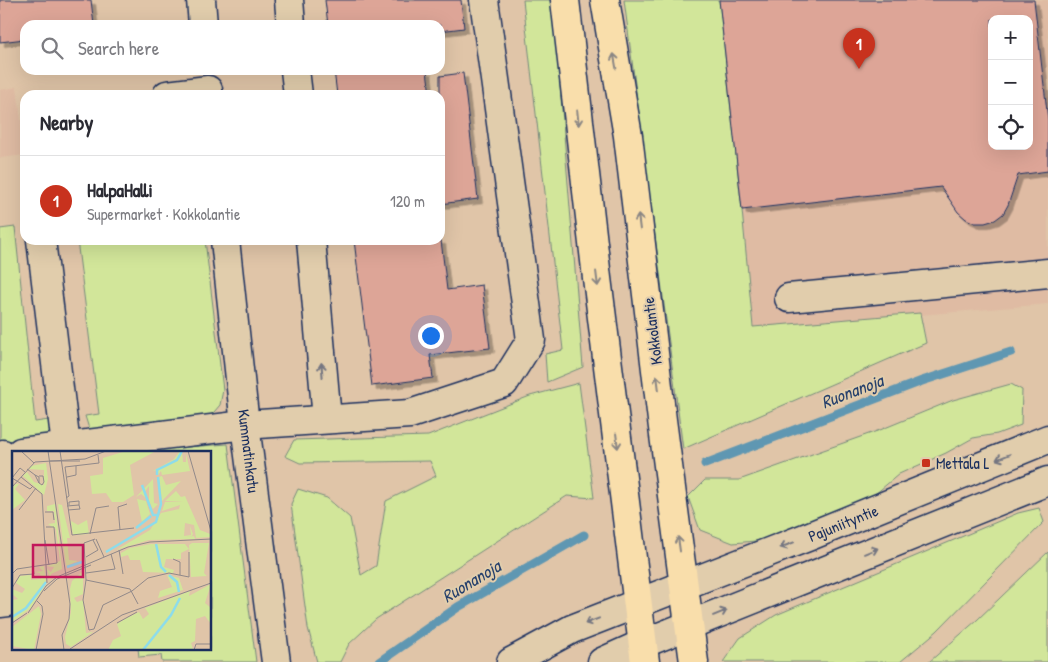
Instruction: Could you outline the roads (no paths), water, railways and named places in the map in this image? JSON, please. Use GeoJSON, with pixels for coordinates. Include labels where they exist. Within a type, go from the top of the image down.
{"type":"FeatureCollection","features":[{"type":"Feature","properties":{"kind":"main road"},"geometry":{"type":"LineString","coordinates":[[565,0],[597,278],[644,653]]}},
{"type":"Feature","properties":{"kind":"main road","name":"Kokkolantie"},"geometry":{"type":"LineString","coordinates":[[605,0],[628,136],[662,420],[694,662]]}},
{"type":"Feature","properties":{"kind":"street"},"geometry":{"type":"LineString","coordinates":[[201,0],[203,20]]}},
{"type":"Feature","properties":{"kind":"street"},"geometry":{"type":"LineString","coordinates":[[289,0],[291,20]]}},
{"type":"Feature","properties":{"kind":"street"},"geometry":{"type":"LineString","coordinates":[[25,451],[66,446],[121,446],[245,425],[410,414],[504,383],[531,340],[484,0]]}},
{"type":"Feature","properties":{"kind":"street"},"geometry":{"type":"LineString","coordinates":[[296,75],[297,90]]}},
{"type":"Feature","properties":{"kind":"street"},"geometry":{"type":"LineString","coordinates":[[188,90],[208,85]]}},
{"type":"Feature","properties":{"kind":"street"},"geometry":{"type":"LineString","coordinates":[[42,245],[66,446]]}},
{"type":"Feature","properties":{"kind":"street","name":"Kummatinkatu"},"geometry":{"type":"LineString","coordinates":[[226,245],[245,425],[276,662]]}},
{"type":"Feature","properties":{"kind":"street"},"geometry":{"type":"LineString","coordinates":[[311,245],[327,419]]}},
{"type":"Feature","properties":{"kind":"street"},"geometry":{"type":"LineString","coordinates":[[789,298],[1048,274]]}},
{"type":"Feature","properties":{"kind":"street","name":"Pajuniityntie"},"geometry":{"type":"LineString","coordinates":[[511,662],[572,629],[810,536],[1048,439]]}},
{"type":"Feature","properties":{"kind":"street"},"geometry":{"type":"LineString","coordinates":[[0,603],[8,602],[12,529],[9,453]]}},
{"type":"Feature","properties":{"kind":"street"},"geometry":{"type":"LineString","coordinates":[[602,662],[644,653],[690,626],[1048,481]]}},
{"type":"Feature","properties":{"kind":"waterway","name":"Ruonanoja"},"geometry":{"type":"LineString","coordinates":[[705,464],[922,381],[1011,352]]}},
{"type":"Feature","properties":{"kind":"waterway","name":"Ruonanoja"},"geometry":{"type":"LineString","coordinates":[[379,662],[458,607],[584,535]]}},
{"type":"Feature","properties":{"kind":"place","name":"HalpaHalli"},"geometry":{"type":"Point","coordinates":[859,69]}},
{"type":"Feature","properties":{"kind":"place","name":"Mettala L"},"geometry":{"type":"Point","coordinates":[926,463]}}]}
